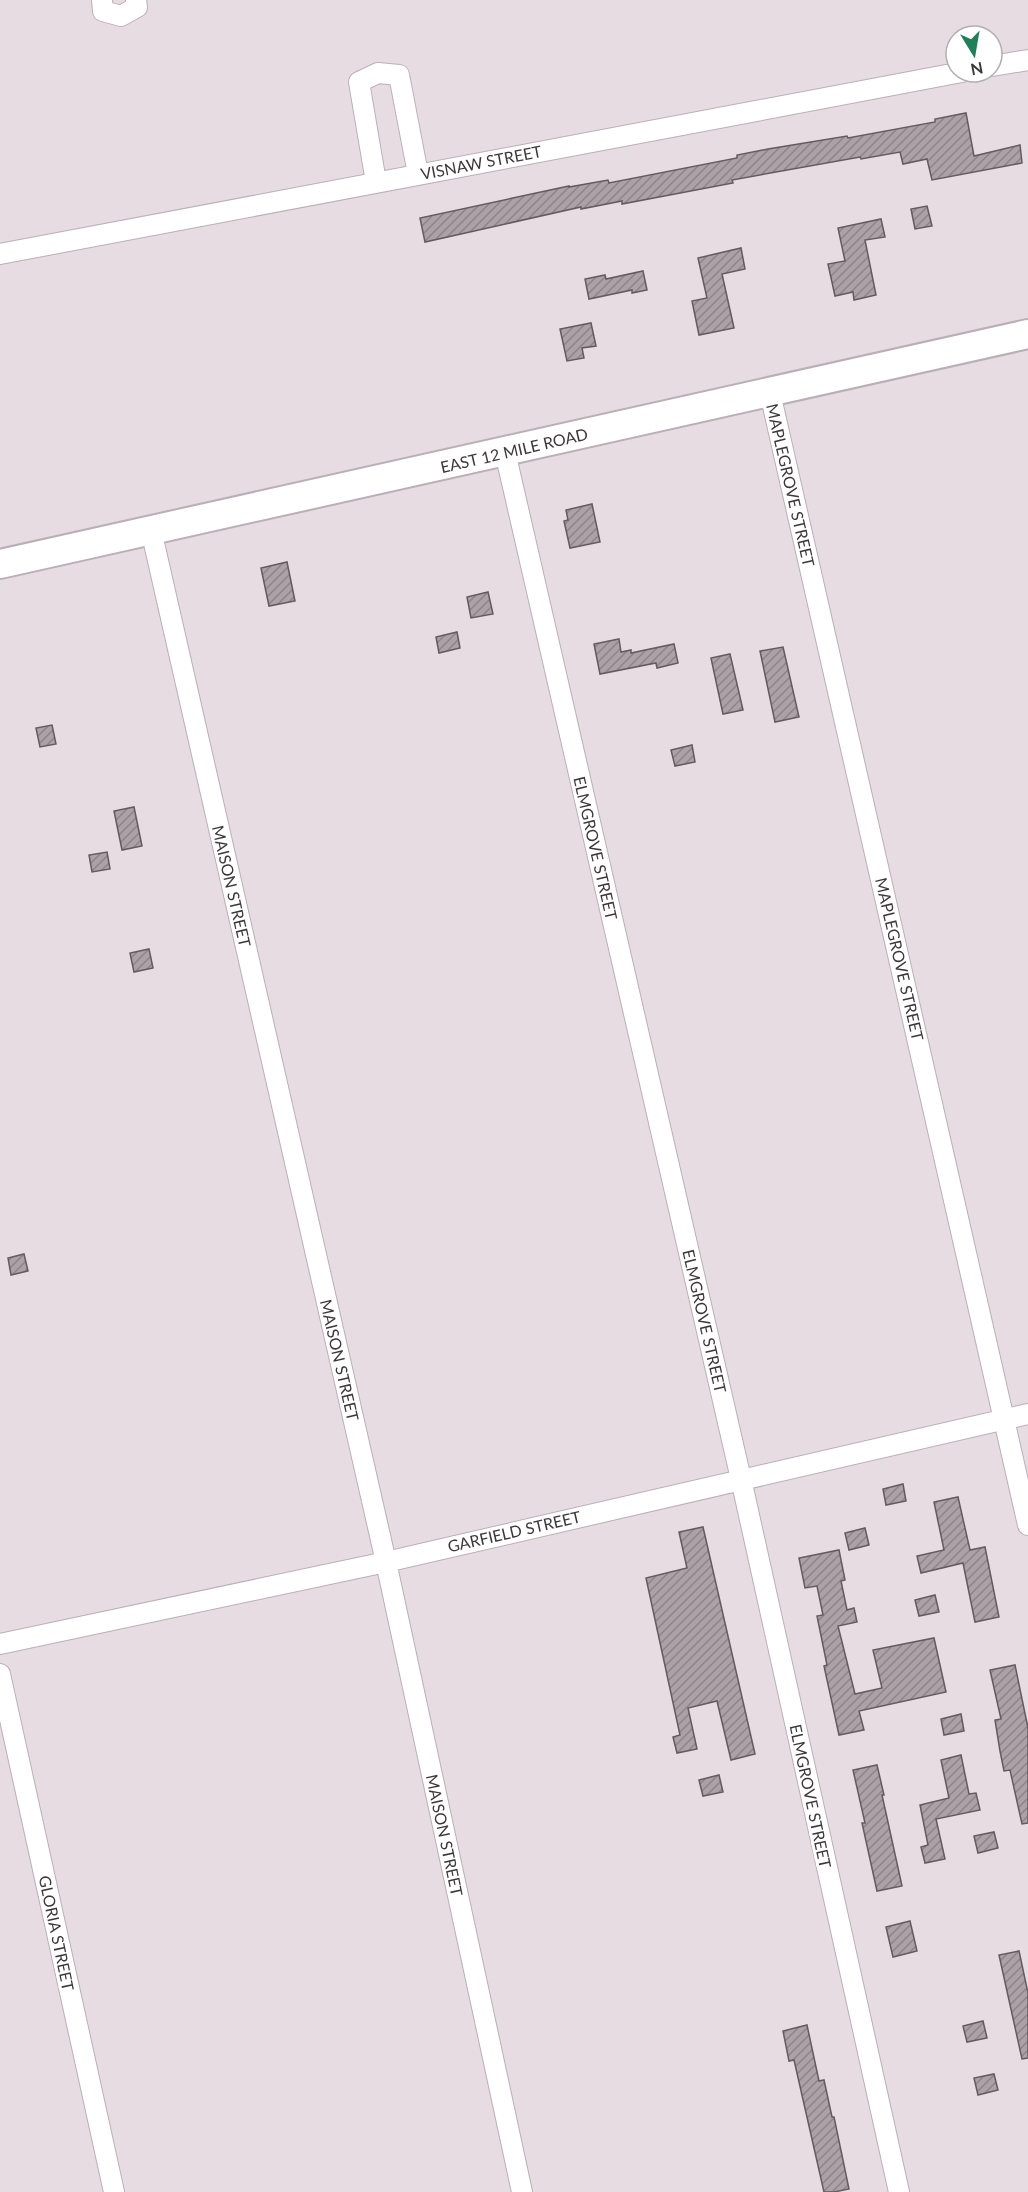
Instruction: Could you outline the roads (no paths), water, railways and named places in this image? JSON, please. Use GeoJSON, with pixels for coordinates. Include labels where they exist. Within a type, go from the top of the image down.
{"type":"FeatureCollection","features":[{"type":"Feature","properties":{"kind":"main road","name":"EAST 12 MILE ROAD"},"geometry":{"type":"LineString","coordinates":[[0,564],[1028,334]]}},
{"type":"Feature","properties":{"kind":"street"},"geometry":{"type":"LineString","coordinates":[[102,0],[103,11],[121,16],[136,8],[136,0]]}},
{"type":"Feature","properties":{"kind":"street"},"geometry":{"type":"LineString","coordinates":[[1004,64],[1028,60]]}},
{"type":"Feature","properties":{"kind":"street"},"geometry":{"type":"LineString","coordinates":[[376,182],[359,82],[378,73],[399,75],[418,174]]}},
{"type":"Feature","properties":{"kind":"street","name":"VISNAW STREET"},"geometry":{"type":"LineString","coordinates":[[0,254],[944,75]]}},
{"type":"Feature","properties":{"kind":"street","name":"MAPLEGROVE STREET"},"geometry":{"type":"LineString","coordinates":[[770,393],[1028,1525]]}},
{"type":"Feature","properties":{"kind":"street","name":"ELMGROVE STREET"},"geometry":{"type":"LineString","coordinates":[[506,452],[741,1479],[899,2192]]}},
{"type":"Feature","properties":{"kind":"street","name":"MAISON STREET"},"geometry":{"type":"LineString","coordinates":[[152,530],[386,1562],[522,2192]]}},
{"type":"Feature","properties":{"kind":"street","name":"GARFIELD STREET"},"geometry":{"type":"LineString","coordinates":[[0,1644],[386,1562],[1028,1414]]}},
{"type":"Feature","properties":{"kind":"street","name":"GLORIA STREET"},"geometry":{"type":"LineString","coordinates":[[0,1674],[114,2192]]}}]}
